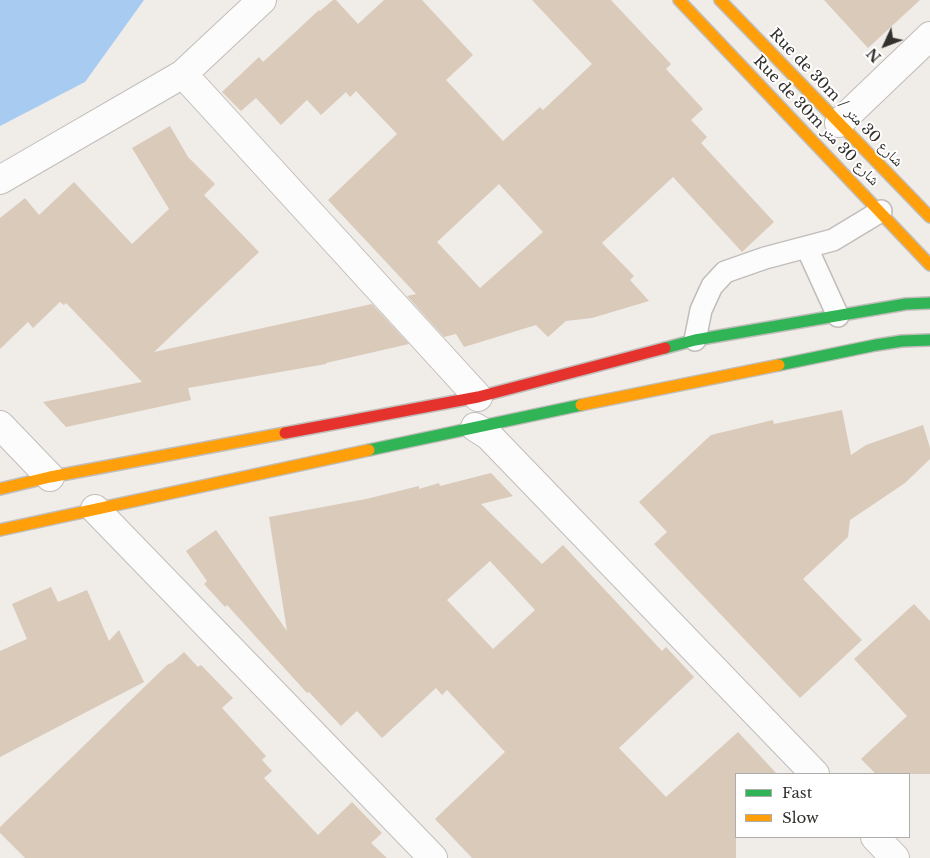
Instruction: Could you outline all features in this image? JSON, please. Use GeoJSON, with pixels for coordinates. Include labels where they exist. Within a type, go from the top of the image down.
{"type":"FeatureCollection","features":[{"type":"Feature","properties":{"kind":"street"},"geometry":{"type":"LineString","coordinates":[[0,180],[183,74],[262,0]]}},
{"type":"Feature","properties":{"kind":"street","name":"Rue de 30m شارع 30 متر"},"geometry":{"type":"LineString","coordinates":[[679,0],[930,264]]}},
{"type":"Feature","properties":{"kind":"street","name":"Rue de 30m / شارع 30 متر"},"geometry":{"type":"LineString","coordinates":[[720,0],[930,217]]}},
{"type":"Feature","properties":{"kind":"street"},"geometry":{"type":"LineString","coordinates":[[839,123],[930,36]]}},
{"type":"Feature","properties":{"kind":"street"},"geometry":{"type":"LineString","coordinates":[[183,74],[478,397]]}},
{"type":"Feature","properties":{"kind":"street"},"geometry":{"type":"LineString","coordinates":[[0,489],[50,477],[478,397],[695,340],[906,304],[930,302]]}},
{"type":"Feature","properties":{"kind":"street"},"geometry":{"type":"LineString","coordinates":[[0,530],[475,426],[876,345],[902,341],[930,340]]}},
{"type":"Feature","properties":{"kind":"street"},"geometry":{"type":"LineString","coordinates":[[0,425],[50,477]]}},
{"type":"Feature","properties":{"kind":"street"},"geometry":{"type":"LineString","coordinates":[[475,426],[489,436],[814,773]]}},
{"type":"Feature","properties":{"kind":"street"},"geometry":{"type":"LineString","coordinates":[[95,509],[433,858]]}},
{"type":"Feature","properties":{"kind":"street"},"geometry":{"type":"LineString","coordinates":[[876,838],[895,858]]}},
{"type":"Feature","properties":{"kind":"lane"},"geometry":{"type":"LineString","coordinates":[[695,340],[701,310],[708,294],[712,286],[726,272],[765,258],[833,240],[881,211]]}},
{"type":"Feature","properties":{"kind":"lane"},"geometry":{"type":"LineString","coordinates":[[807,248],[838,316]]}},
{"type":"Feature","properties":{"kind":"water"},"geometry":{"type":"Polygon","coordinates":[[[0,0],[144,0],[85,82],[0,126],[0,0]]]}},
{"type":"Feature","properties":{"kind":"building"},"geometry":{"type":"Polygon","coordinates":[[[333,0],[336,0],[358,24],[384,0],[422,0],[473,55],[446,80],[503,141],[540,107],[543,110],[592,64],[532,0],[611,0],[671,64],[666,69],[703,109],[691,120],[707,137],[701,143],[774,222],[742,252],[673,177],[602,243],[634,276],[630,280],[649,301],[592,318],[566,321],[548,337],[536,325],[464,347],[456,334],[444,337],[407,296],[416,294],[328,200],[397,134],[356,91],[350,97],[346,92],[321,115],[307,100],[281,125],[256,98],[241,111],[222,92],[259,57],[263,62],[333,0]],[[499,184],[437,242],[480,288],[543,232],[499,184]]]}},
{"type":"Feature","properties":{"kind":"building"},"geometry":{"type":"Polygon","coordinates":[[[824,0],[920,0],[868,48],[824,0]]]}},
{"type":"Feature","properties":{"kind":"building"},"geometry":{"type":"Polygon","coordinates":[[[170,126],[188,157],[215,184],[204,195],[259,252],[154,352],[372,304],[409,344],[326,364],[188,388],[191,400],[66,427],[43,402],[142,382],[66,303],[64,305],[60,302],[33,328],[28,322],[0,349],[0,218],[25,198],[39,215],[74,182],[132,244],[169,209],[132,148],[170,126]]]}},
{"type":"Feature","properties":{"kind":"building"},"geometry":{"type":"Polygon","coordinates":[[[842,410],[851,455],[866,445],[923,425],[930,448],[930,459],[905,483],[850,520],[848,537],[803,579],[862,640],[800,698],[654,544],[667,532],[639,502],[711,435],[773,420],[774,424],[842,410]]]}},
{"type":"Feature","properties":{"kind":"building"},"geometry":{"type":"Polygon","coordinates":[[[491,473],[513,496],[481,504],[542,564],[563,545],[662,651],[666,647],[694,677],[619,748],[666,797],[738,732],[776,773],[735,773],[736,858],[472,858],[435,819],[505,752],[447,690],[442,695],[436,688],[382,738],[357,711],[341,726],[309,692],[307,693],[227,605],[225,607],[204,584],[207,581],[186,551],[216,530],[287,631],[269,517],[366,499],[419,486],[419,489],[439,483],[440,486],[491,473]],[[490,561],[447,600],[493,649],[535,610],[490,561]]]}},
{"type":"Feature","properties":{"kind":"building"},"geometry":{"type":"Polygon","coordinates":[[[51,587],[58,602],[87,590],[109,641],[119,630],[144,682],[0,757],[0,651],[27,639],[12,604],[51,587]]]}},
{"type":"Feature","properties":{"kind":"building"},"geometry":{"type":"Polygon","coordinates":[[[914,604],[930,621],[930,774],[875,773],[861,759],[907,716],[854,659],[914,604]]]}},
{"type":"Feature","properties":{"kind":"building"},"geometry":{"type":"Polygon","coordinates":[[[184,652],[198,667],[201,665],[233,698],[222,708],[266,756],[262,760],[272,771],[264,778],[318,835],[352,802],[382,833],[371,843],[387,858],[25,858],[0,833],[0,827],[167,665],[184,652]]]}},
{"type":"Feature","properties":{"kind":"traffic: fast"},"geometry":{"type":"LineString","coordinates":[[665,348],[695,340],[906,304],[930,303]]}},
{"type":"Feature","properties":{"kind":"traffic: fast"},"geometry":{"type":"LineString","coordinates":[[779,365],[876,345],[902,341],[930,340]]}},
{"type":"Feature","properties":{"kind":"traffic: fast"},"geometry":{"type":"LineString","coordinates":[[369,450],[581,405]]}},
{"type":"Feature","properties":{"kind":"traffic: slow"},"geometry":{"type":"LineString","coordinates":[[679,0],[930,265]]}},
{"type":"Feature","properties":{"kind":"traffic: slow"},"geometry":{"type":"LineString","coordinates":[[720,0],[930,217]]}},
{"type":"Feature","properties":{"kind":"traffic: slow"},"geometry":{"type":"LineString","coordinates":[[581,405],[779,365]]}},
{"type":"Feature","properties":{"kind":"traffic: slow"},"geometry":{"type":"LineString","coordinates":[[0,489],[50,477],[285,433]]}},
{"type":"Feature","properties":{"kind":"traffic: slow"},"geometry":{"type":"LineString","coordinates":[[0,530],[369,450]]}},
{"type":"Feature","properties":{"kind":"traffic: jam"},"geometry":{"type":"LineString","coordinates":[[285,433],[478,397],[665,348]]}}]}
